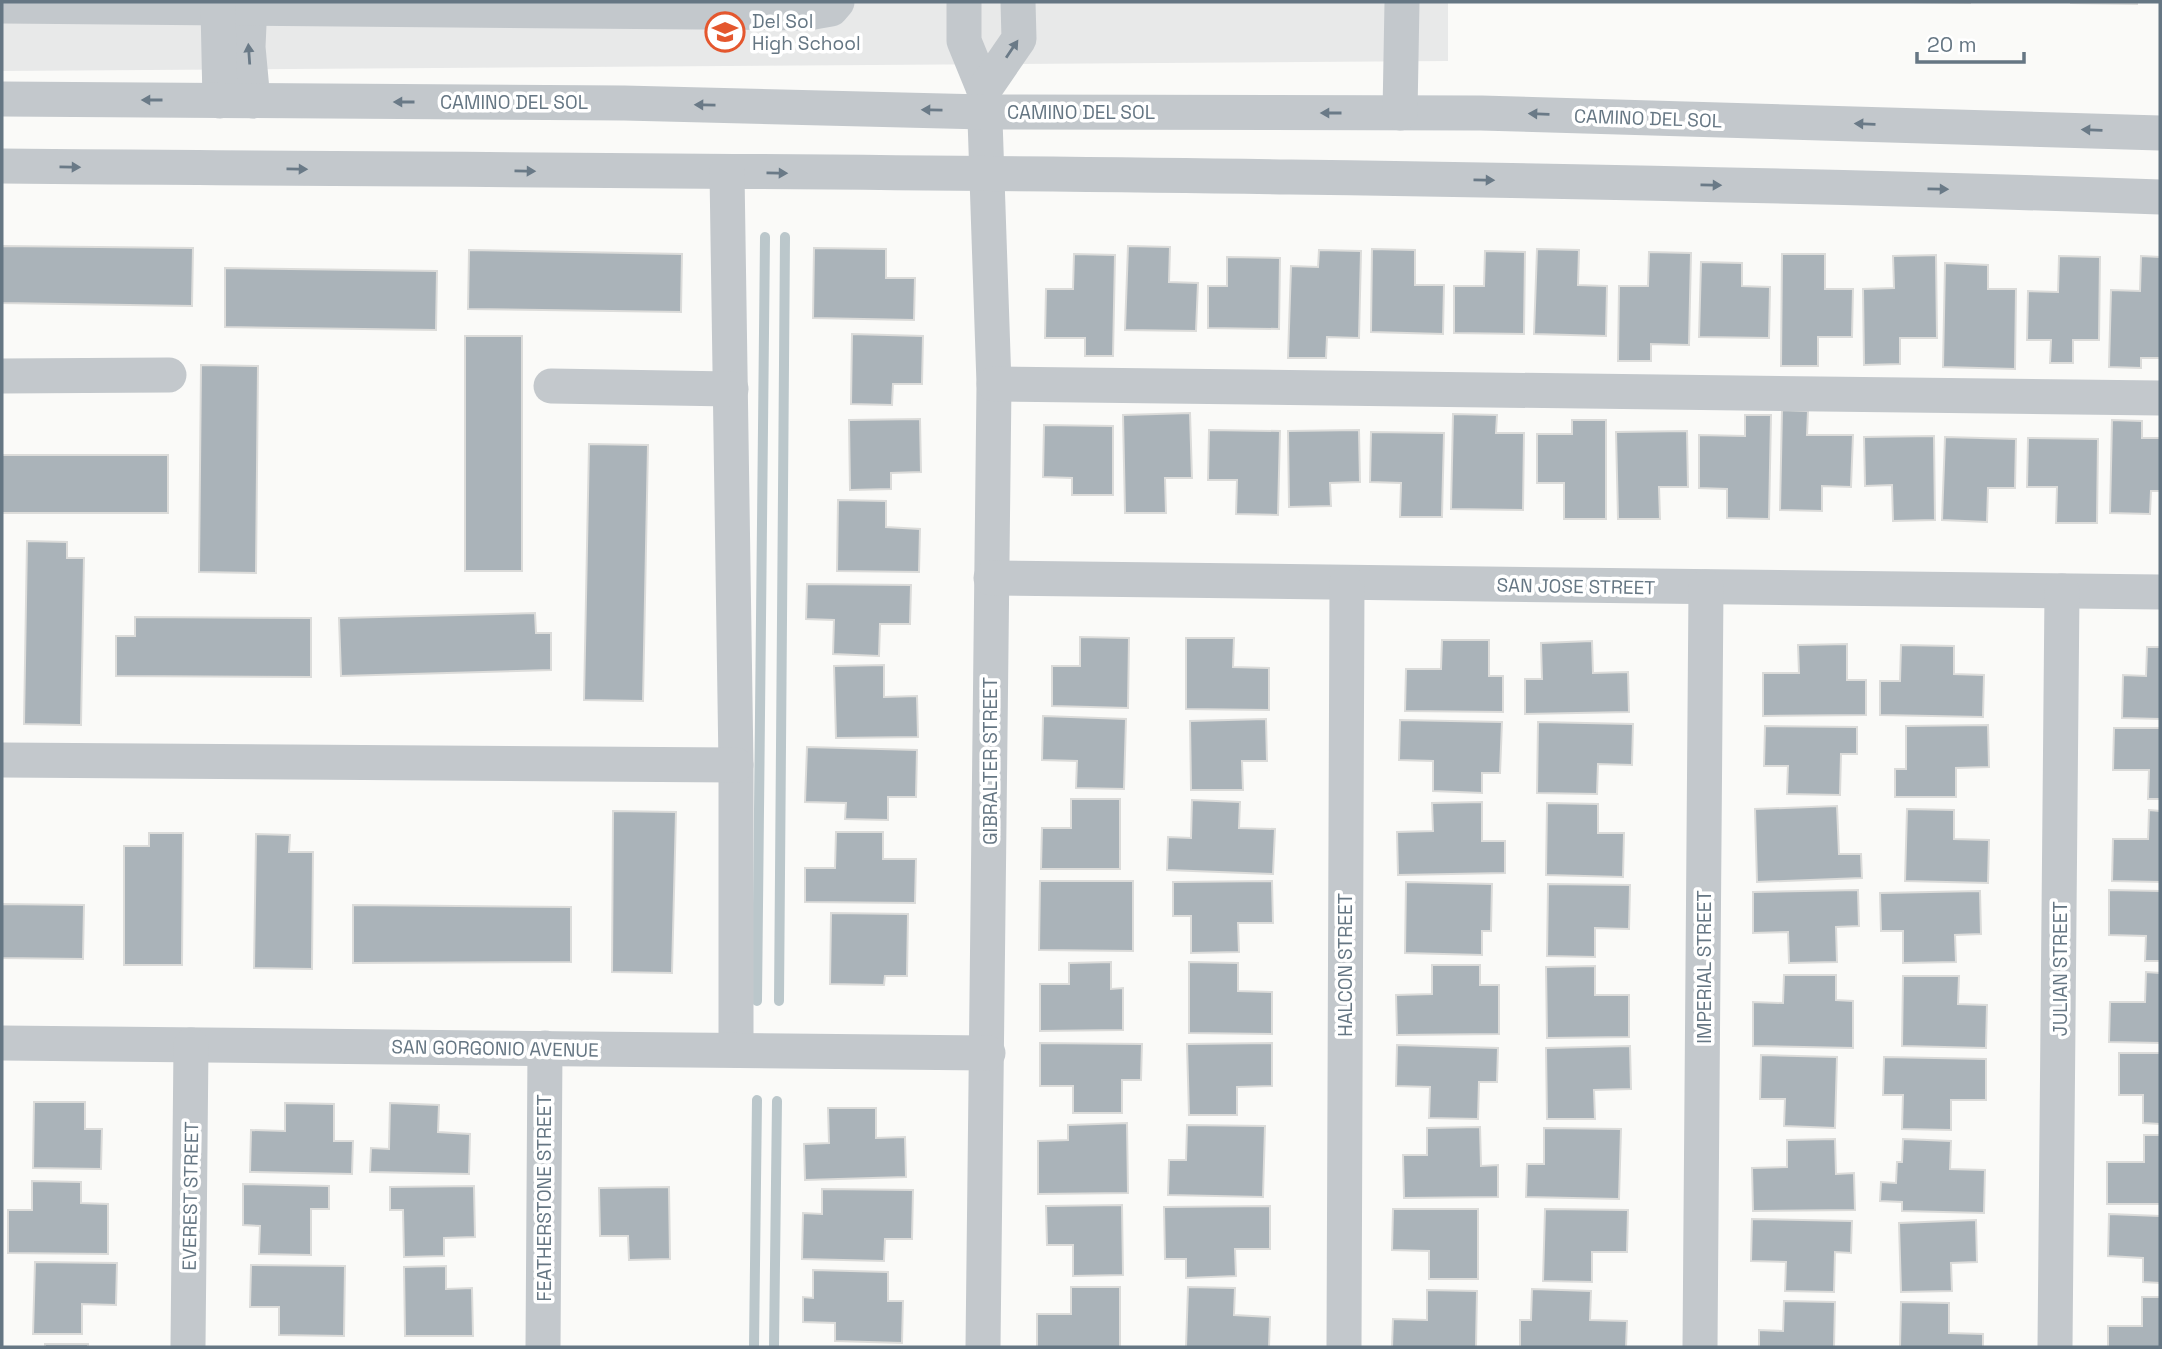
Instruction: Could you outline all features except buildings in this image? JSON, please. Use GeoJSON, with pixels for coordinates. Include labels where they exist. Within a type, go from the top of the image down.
{"type":"FeatureCollection","features":[{"type":"Feature","properties":{"kind":"street"},"geometry":{"type":"LineString","coordinates":[[2,6],[808,13],[831,9],[837,2]]}},
{"type":"Feature","properties":{"kind":"street","name":"GIBRALTER STREET"},"geometry":{"type":"LineString","coordinates":[[964,2],[964,41],[984,101],[994,384],[983,1347]]}},
{"type":"Feature","properties":{"kind":"street"},"geometry":{"type":"LineString","coordinates":[[984,101],[1019,39],[1018,2]]}},
{"type":"Feature","properties":{"kind":"street"},"geometry":{"type":"LineString","coordinates":[[1400,113],[1402,2]]}},
{"type":"Feature","properties":{"kind":"street"},"geometry":{"type":"LineString","coordinates":[[237,101],[248,47],[239,6]]}},
{"type":"Feature","properties":{"kind":"street","name":"CAMINO DEL SOL"},"geometry":{"type":"LineString","coordinates":[[2,99],[624,103],[984,101],[2160,132]]}},
{"type":"Feature","properties":{"kind":"street"},"geometry":{"type":"LineString","coordinates":[[2,166],[1415,179],[1943,189],[2160,197]]}},
{"type":"Feature","properties":{"kind":"street"},"geometry":{"type":"LineString","coordinates":[[727,172],[736,765],[736,1050]]}},
{"type":"Feature","properties":{"kind":"street"},"geometry":{"type":"LineString","coordinates":[[2,376],[169,375]]}},
{"type":"Feature","properties":{"kind":"street"},"geometry":{"type":"LineString","coordinates":[[994,384],[2160,398]]}},
{"type":"Feature","properties":{"kind":"street"},"geometry":{"type":"LineString","coordinates":[[551,386],[731,389]]}},
{"type":"Feature","properties":{"kind":"street","name":"SAN JOSE STREET"},"geometry":{"type":"LineString","coordinates":[[991,578],[2160,592]]}},
{"type":"Feature","properties":{"kind":"street","name":"HALCON STREET"},"geometry":{"type":"LineString","coordinates":[[1343,1347],[1347,583]]}},
{"type":"Feature","properties":{"kind":"street","name":"IMPERIAL STREET"},"geometry":{"type":"LineString","coordinates":[[1700,1347],[1706,587]]}},
{"type":"Feature","properties":{"kind":"street","name":"JULIAN STREET"},"geometry":{"type":"LineString","coordinates":[[2055,1347],[2062,591]]}},
{"type":"Feature","properties":{"kind":"street"},"geometry":{"type":"LineString","coordinates":[[2,760],[736,765]]}},
{"type":"Feature","properties":{"kind":"street","name":"SAN GORGONIO AVENUE"},"geometry":{"type":"LineString","coordinates":[[2,1043],[988,1053]]}},
{"type":"Feature","properties":{"kind":"street","name":"EVEREST STREET"},"geometry":{"type":"LineString","coordinates":[[188,1347],[191,1045]]}},
{"type":"Feature","properties":{"kind":"street","name":"FEATHERSTONE STREET"},"geometry":{"type":"LineString","coordinates":[[542,1347],[545,1048]]}},
{"type":"Feature","properties":{"kind":"shaded area","name":"Del Sol High School"},"geometry":{"type":"Polygon","coordinates":[[[2,2],[1448,2],[1448,61],[2,71],[2,2]]]}},
{"type":"Feature","properties":{"kind":"waterway"},"geometry":{"type":"LineString","coordinates":[[757,1001],[765,237]]}},
{"type":"Feature","properties":{"kind":"waterway"},"geometry":{"type":"LineString","coordinates":[[779,1001],[785,237]]}},
{"type":"Feature","properties":{"kind":"waterway"},"geometry":{"type":"LineString","coordinates":[[754,1347],[757,1100]]}},
{"type":"Feature","properties":{"kind":"waterway"},"geometry":{"type":"LineString","coordinates":[[774,1347],[777,1101]]}},
{"type":"Feature","properties":{"kind":"place","name":"Del Sol High School"},"geometry":{"type":"Point","coordinates":[725,32]}}]}
